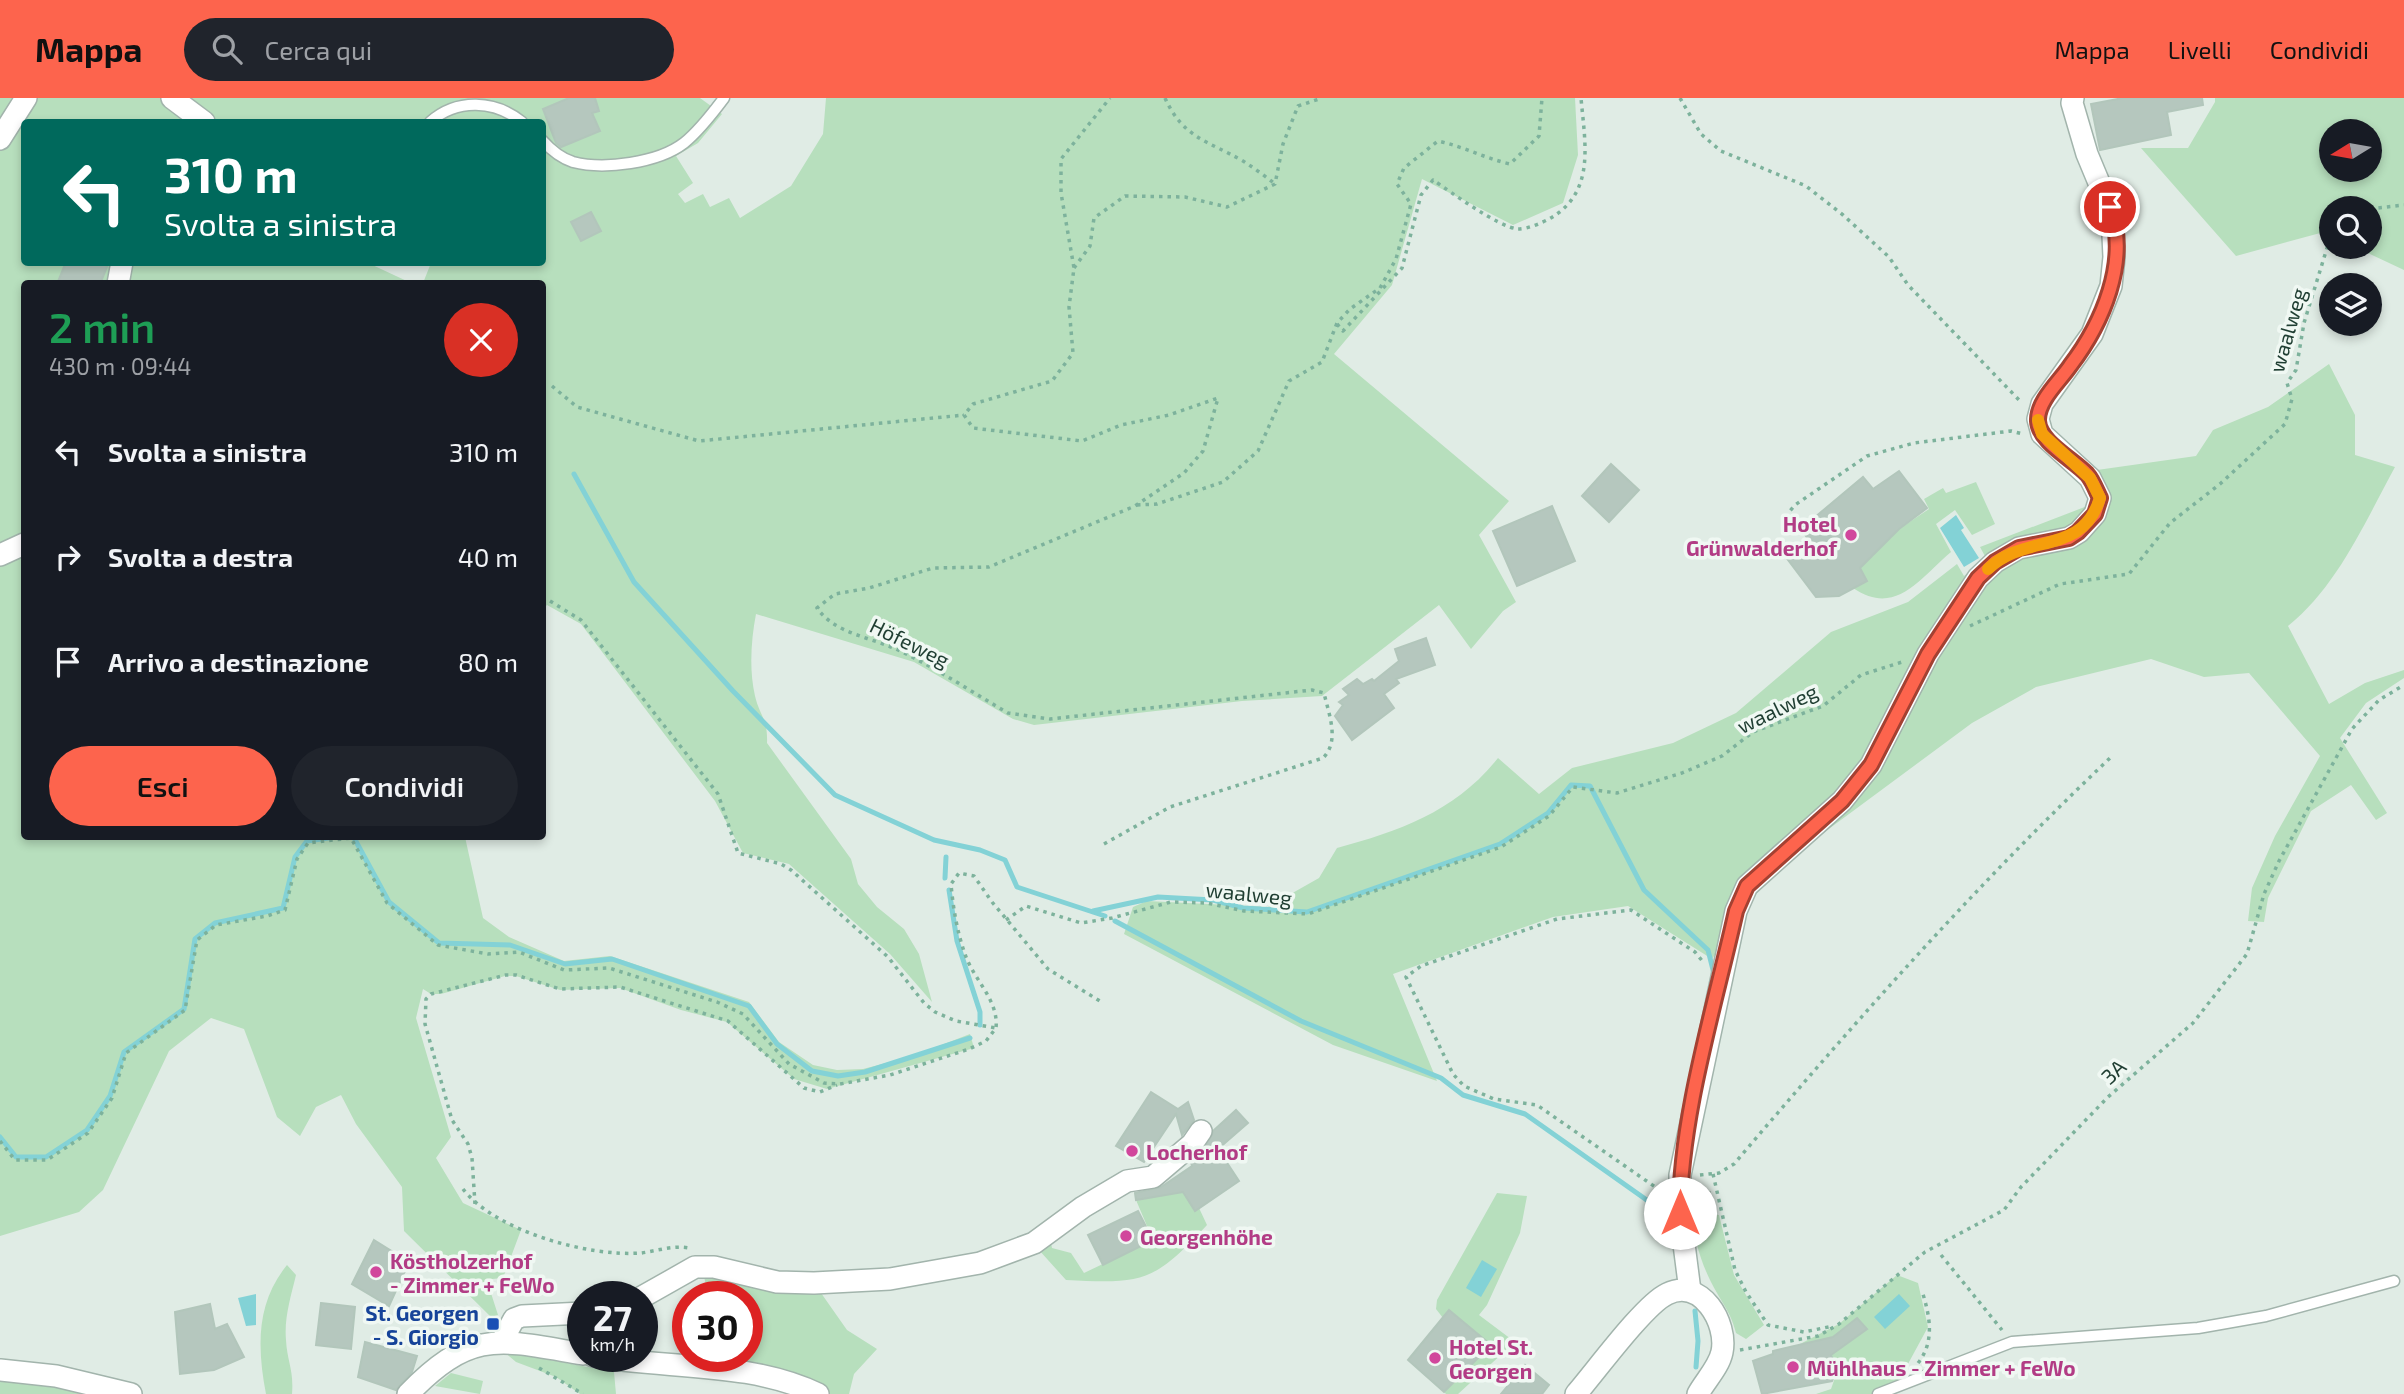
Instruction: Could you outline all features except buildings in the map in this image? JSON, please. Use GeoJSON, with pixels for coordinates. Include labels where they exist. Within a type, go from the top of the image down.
{"type":"FeatureCollection","features":[{"type":"Feature","properties":{"kind":"street"},"geometry":{"type":"LineString","coordinates":[[0,139],[26,98]]}},
{"type":"Feature","properties":{"kind":"street"},"geometry":{"type":"LineString","coordinates":[[172,98],[200,119]]}},
{"type":"Feature","properties":{"kind":"street"},"geometry":{"type":"LineString","coordinates":[[1690,1291],[1680,1203],[1672,1177],[1736,911],[1747,886],[1842,801],[1871,765],[1928,654],[1978,578],[1995,562],[2019,548],[2069,538],[2095,514],[2100,498],[2090,478],[2033,427],[2042,404],[2092,334],[2111,286],[2114,257],[2112,214],[2087,154],[2072,101]]}},
{"type":"Feature","properties":{"kind":"street"},"geometry":{"type":"LineString","coordinates":[[0,555],[21,545]]}},
{"type":"Feature","properties":{"kind":"street"},"geometry":{"type":"LineString","coordinates":[[658,1286],[681,1271],[695,1267],[724,1269],[777,1282],[814,1283],[890,1279],[980,1263],[1022,1249],[1127,1181],[1153,1177],[1192,1144],[1201,1132]]}},
{"type":"Feature","properties":{"kind":"street"},"geometry":{"type":"LineString","coordinates":[[1576,1394],[1651,1307],[1666,1294],[1690,1291],[1705,1301],[1718,1316],[1723,1335],[1722,1354],[1704,1392]]}},
{"type":"Feature","properties":{"kind":"street"},"geometry":{"type":"LineString","coordinates":[[502,1341],[514,1319],[567,1313]]}},
{"type":"Feature","properties":{"kind":"street"},"geometry":{"type":"LineString","coordinates":[[408,1394],[430,1371],[478,1345],[502,1341],[567,1351]]}},
{"type":"Feature","properties":{"kind":"street"},"geometry":{"type":"LineString","coordinates":[[658,1363],[734,1371],[802,1386],[818,1394]]}},
{"type":"Feature","properties":{"kind":"street"},"geometry":{"type":"LineString","coordinates":[[0,1370],[56,1376],[131,1394]]}},
{"type":"Feature","properties":{"kind":"lane"},"geometry":{"type":"LineString","coordinates":[[546,144],[556,154],[573,162],[605,164],[637,160],[682,145],[724,98]]}},
{"type":"Feature","properties":{"kind":"lane"},"geometry":{"type":"LineString","coordinates":[[434,119],[445,111],[487,102],[503,108],[518,119]]}},
{"type":"Feature","properties":{"kind":"lane"},"geometry":{"type":"LineString","coordinates":[[1878,1394],[2012,1342],[2198,1328],[2266,1316],[2394,1281]]}},
{"type":"Feature","properties":{"kind":"path"},"geometry":{"type":"LineString","coordinates":[[552,386],[577,407],[699,441],[964,415],[973,404],[1052,381],[1073,353],[1069,307],[1074,268],[1066,237],[1060,193],[1061,159],[1110,98]]}},
{"type":"Feature","properties":{"kind":"path"},"geometry":{"type":"LineString","coordinates":[[1165,98],[1175,120],[1208,145],[1243,161],[1275,184]]}},
{"type":"Feature","properties":{"kind":"path"},"geometry":{"type":"LineString","coordinates":[[1275,184],[1283,144],[1298,106],[1322,98]]}},
{"type":"Feature","properties":{"kind":"path"},"geometry":{"type":"LineString","coordinates":[[1135,506],[1157,504],[1223,482],[1258,451],[1289,381],[1321,362],[1337,323],[1350,309],[1380,288],[1396,259],[1411,204],[1397,184],[1404,167],[1438,141],[1471,148],[1488,159],[1510,164],[1539,136],[1542,98]]}},
{"type":"Feature","properties":{"kind":"path"},"geometry":{"type":"LineString","coordinates":[[1337,323],[1343,331],[1402,268],[1421,195],[1433,180],[1478,210],[1517,229],[1541,223],[1565,210],[1580,192],[1586,153],[1581,98]]}},
{"type":"Feature","properties":{"kind":"path"},"geometry":{"type":"LineString","coordinates":[[1680,98],[1701,134],[1721,150],[1806,186],[1889,257],[1908,285],[2033,427]]}},
{"type":"Feature","properties":{"kind":"path"},"geometry":{"type":"LineString","coordinates":[[1074,268],[1090,246],[1094,218],[1125,196],[1185,197],[1227,207],[1275,184]]}},
{"type":"Feature","properties":{"kind":"path"},"geometry":{"type":"LineString","coordinates":[[2382,208],[2404,205]]}},
{"type":"Feature","properties":{"kind":"path","name":"waalweg"},"geometry":{"type":"LineString","coordinates":[[1964,629],[2060,584],[2129,574],[2170,523],[2220,484],[2285,424],[2292,399],[2287,383],[2296,370],[2304,323],[2324,259]]}},
{"type":"Feature","properties":{"kind":"path"},"geometry":{"type":"LineString","coordinates":[[964,415],[973,428],[1082,441],[1121,425],[1169,415],[1218,398],[1203,451],[1184,473],[1135,506]]}},
{"type":"Feature","properties":{"kind":"path"},"geometry":{"type":"LineString","coordinates":[[1799,533],[1789,512],[1795,505],[1867,456],[1914,443],[2033,427]]}},
{"type":"Feature","properties":{"kind":"path","name":"Höfeweg"},"geometry":{"type":"LineString","coordinates":[[1104,844],[1170,807],[1323,758],[1331,751],[1332,739],[1324,693],[1312,690],[1050,719],[1023,716],[1008,713],[897,649],[836,625],[825,619],[817,608],[835,594],[869,588],[933,568],[989,567],[1135,506]]}},
{"type":"Feature","properties":{"kind":"path"},"geometry":{"type":"LineString","coordinates":[[550,600],[580,620],[718,794],[738,853],[781,864],[791,870],[888,957],[924,1003],[935,1012],[956,1021],[996,1028]]}},
{"type":"Feature","properties":{"kind":"path","name":"waalweg"},"geometry":{"type":"LineString","coordinates":[[1006,920],[1026,906],[1080,923],[1096,922],[1171,902],[1208,904],[1244,911],[1308,914],[1501,847],[1549,816],[1573,787],[1617,793],[1682,773],[1723,756],[1753,732],[1823,706],[1861,675],[1928,654]]}},
{"type":"Feature","properties":{"kind":"path","name":"3A"},"geometry":{"type":"LineString","coordinates":[[1722,1354],[1818,1336],[1839,1324],[1925,1252],[2004,1210],[2021,1187],[2108,1097],[2193,1023],[2247,954],[2264,894],[2278,861],[2352,729],[2379,700],[2404,685]]}},
{"type":"Feature","properties":{"kind":"path"},"geometry":{"type":"LineString","coordinates":[[1661,1191],[1672,1177],[1713,1174],[1734,1164],[1860,1016],[1982,883],[2110,758]]}},
{"type":"Feature","properties":{"kind":"path"},"geometry":{"type":"LineString","coordinates":[[0,1141],[15,1160],[47,1160],[88,1133],[112,1098],[126,1053],[185,1010],[197,940],[216,925],[285,910],[297,859],[308,844],[337,840]]}},
{"type":"Feature","properties":{"kind":"path"},"geometry":{"type":"LineString","coordinates":[[352,840],[387,903],[438,945],[488,954],[519,952],[564,970],[609,968],[717,1002],[743,1014],[789,1064],[811,1078],[840,1084]]}},
{"type":"Feature","properties":{"kind":"path"},"geometry":{"type":"LineString","coordinates":[[475,1205],[472,1158],[468,1144],[452,1120],[425,1024],[426,999],[431,994],[506,975],[560,989],[620,986],[728,1021],[804,1088],[820,1092],[840,1084],[890,1075],[969,1049],[986,1041],[996,1028],[991,1000],[974,975],[964,953],[951,884],[959,873],[975,876],[1006,920],[1048,969],[1103,1003]]}},
{"type":"Feature","properties":{"kind":"path"},"geometry":{"type":"LineString","coordinates":[[1680,1203],[1537,1105],[1494,1099],[1464,1086],[1453,1074],[1406,977],[1421,966],[1557,919],[1631,910],[1695,952],[1707,966]]}},
{"type":"Feature","properties":{"kind":"path"},"geometry":{"type":"LineString","coordinates":[[1713,1174],[1735,1270],[1746,1293],[1768,1325],[1804,1332],[1839,1324]]}},
{"type":"Feature","properties":{"kind":"path"},"geometry":{"type":"LineString","coordinates":[[463,1189],[475,1205],[562,1246],[640,1253],[694,1248]]}},
{"type":"Feature","properties":{"kind":"path"},"geometry":{"type":"LineString","coordinates":[[1941,1255],[2012,1342]]}},
{"type":"Feature","properties":{"kind":"path"},"geometry":{"type":"LineString","coordinates":[[1901,1384],[1924,1356],[1929,1338],[1930,1318],[1922,1291]]}},
{"type":"Feature","properties":{"kind":"path"},"geometry":{"type":"LineString","coordinates":[[528,1364],[555,1375],[583,1394]]}},
{"type":"Feature","properties":{"kind":"green space"},"geometry":{"type":"Polygon","coordinates":[[[0,98],[700,98],[722,114],[698,143],[676,156],[693,183],[678,194],[685,203],[703,194],[710,207],[729,198],[740,218],[791,186],[823,134],[826,98],[1575,98],[1578,155],[1563,203],[1513,225],[1422,179],[1392,285],[1334,354],[1509,501],[1479,535],[1516,602],[1503,611],[1471,649],[1439,605],[1322,696],[1242,701],[1034,725],[1013,719],[914,662],[756,614],[751,665],[755,696],[765,723],[767,743],[851,859],[858,884],[877,907],[904,929],[919,954],[932,1002],[890,954],[789,864],[743,853],[715,801],[581,624],[546,606],[546,280],[424,280],[430,266],[546,266],[546,119],[21,119],[21,266],[375,266],[405,280],[21,280],[21,840],[466,840],[483,918],[509,937],[564,961],[610,956],[749,1002],[779,1042],[813,1065],[837,1070],[863,1069],[913,1056],[970,1034],[974,1048],[827,1089],[794,1079],[727,1022],[681,1010],[620,988],[560,990],[516,976],[505,976],[441,994],[431,994],[423,989],[416,1018],[451,1137],[436,1158],[463,1203],[521,1230],[503,1278],[492,1279],[490,1290],[498,1315],[491,1317],[404,1231],[402,1187],[356,1124],[341,1095],[316,1107],[300,1136],[277,1117],[244,1029],[211,1018],[169,1051],[103,1190],[79,1212],[0,1236],[0,98]]]}},
{"type":"Feature","properties":{"kind":"green space"},"geometry":{"type":"Polygon","coordinates":[[[2215,98],[2404,98],[2404,270],[2381,259],[2382,196],[2319,196],[2319,233],[2236,256],[2141,148],[2188,148],[2215,98]]]}},
{"type":"Feature","properties":{"kind":"green space"},"geometry":{"type":"Polygon","coordinates":[[[2329,364],[2355,415],[2355,455],[2395,467],[2335,573],[2321,592],[2288,626],[2329,704],[2365,683],[2404,670],[2404,678],[2366,703],[2340,738],[2387,813],[2376,820],[2351,785],[2311,811],[2268,898],[2264,922],[2248,921],[2252,888],[2275,836],[2320,756],[2249,673],[2204,677],[2151,659],[2036,687],[1972,723],[1772,871],[1712,959],[1628,906],[1553,917],[1393,974],[1437,1081],[1333,1045],[1124,934],[1133,907],[1147,901],[1268,907],[1319,878],[1337,848],[1405,826],[1445,805],[1464,792],[1498,758],[1539,794],[1572,768],[1673,743],[1736,713],[1831,632],[1908,602],[1957,564],[1964,576],[1986,558],[1980,547],[2103,500],[2097,470],[2196,456],[2213,430],[2268,407],[2329,364]]]}},
{"type":"Feature","properties":{"kind":"green space"},"geometry":{"type":"Polygon","coordinates":[[[1976,482],[1995,524],[1972,535],[1955,510],[1936,524],[1951,552],[1917,583],[1906,591],[1882,598],[1868,596],[1853,588],[1867,581],[1860,568],[1899,529],[1929,509],[1924,499],[1943,488],[1946,493],[1976,482]]]}},
{"type":"Feature","properties":{"kind":"green space"},"geometry":{"type":"Polygon","coordinates":[[[1183,1192],[1194,1210],[1199,1208],[1207,1225],[1174,1258],[1160,1269],[1146,1275],[1113,1281],[1066,1280],[1039,1250],[1051,1243],[1052,1248],[1071,1253],[1084,1273],[1153,1240],[1136,1200],[1183,1192]]]}},
{"type":"Feature","properties":{"kind":"green space"},"geometry":{"type":"Polygon","coordinates":[[[1497,1193],[1527,1196],[1520,1233],[1487,1305],[1479,1315],[1515,1342],[1458,1394],[1446,1394],[1444,1392],[1491,1345],[1449,1311],[1443,1318],[1436,1309],[1437,1300],[1497,1193]]]}},
{"type":"Feature","properties":{"kind":"green space"},"geometry":{"type":"Polygon","coordinates":[[[1690,1213],[1719,1215],[1734,1275],[1764,1325],[1746,1339],[1736,1333],[1730,1316],[1707,1274],[1690,1213]]]}},
{"type":"Feature","properties":{"kind":"green space"},"geometry":{"type":"Polygon","coordinates":[[[287,1265],[296,1275],[286,1324],[292,1394],[266,1394],[261,1359],[264,1310],[269,1295],[287,1265]]]}},
{"type":"Feature","properties":{"kind":"green space"},"geometry":{"type":"Polygon","coordinates":[[[702,1269],[814,1283],[847,1330],[877,1349],[854,1374],[849,1394],[818,1394],[738,1372],[763,1372],[763,1281],[705,1281],[702,1269]]]}},
{"type":"Feature","properties":{"kind":"green space"},"geometry":{"type":"Polygon","coordinates":[[[1897,1275],[1918,1283],[1928,1327],[1896,1386],[1878,1394],[1816,1394],[1831,1389],[1837,1372],[1825,1340],[1800,1344],[1839,1324],[1897,1275]]]}},
{"type":"Feature","properties":{"kind":"green space"},"geometry":{"type":"Polygon","coordinates":[[[503,1351],[567,1363],[567,1372],[614,1372],[616,1394],[580,1394],[556,1377],[516,1362],[503,1351]]]}},
{"type":"Feature","properties":{"kind":"green space"},"geometry":{"type":"Polygon","coordinates":[[[451,1373],[483,1381],[480,1394],[435,1386],[451,1373]]]}},
{"type":"Feature","properties":{"kind":"green space"},"geometry":{"type":"Polygon","coordinates":[[[0,1376],[130,1394],[0,1394],[0,1376]]]}},
{"type":"Feature","properties":{"kind":"water"},"geometry":{"type":"Polygon","coordinates":[[[1956,515],[1964,528],[1961,530],[1979,558],[1964,567],[1940,528],[1956,515]]]}},
{"type":"Feature","properties":{"kind":"water"},"geometry":{"type":"Polygon","coordinates":[[[1482,1260],[1497,1269],[1481,1297],[1466,1288],[1482,1260]]]}},
{"type":"Feature","properties":{"kind":"water"},"geometry":{"type":"Polygon","coordinates":[[[256,1294],[256,1325],[246,1326],[238,1298],[256,1294]]]}},
{"type":"Feature","properties":{"kind":"water"},"geometry":{"type":"Polygon","coordinates":[[[1899,1294],[1910,1306],[1885,1329],[1874,1317],[1899,1294]]]}},
{"type":"Feature","properties":{"kind":"waterway"},"geometry":{"type":"LineString","coordinates":[[574,474],[634,582],[733,691],[835,795],[934,840],[980,850],[1005,860],[1017,887],[1105,916]]}},
{"type":"Feature","properties":{"kind":"waterway"},"geometry":{"type":"LineString","coordinates":[[1093,911],[1158,897],[1213,900],[1243,908],[1307,912],[1500,844],[1548,813],[1571,785],[1590,786],[1644,890],[1708,950],[1714,974]]}},
{"type":"Feature","properties":{"kind":"waterway"},"geometry":{"type":"LineString","coordinates":[[0,1137],[16,1157],[46,1157],[87,1130],[110,1096],[124,1052],[184,1009],[195,939],[215,923],[283,908],[295,857],[307,841],[314,840]]}},
{"type":"Feature","properties":{"kind":"waterway"},"geometry":{"type":"LineString","coordinates":[[355,840],[389,902],[439,943],[510,945],[565,964],[612,959],[749,1006],[777,1044],[812,1071],[838,1076],[865,1072],[970,1038]]}},
{"type":"Feature","properties":{"kind":"waterway"},"geometry":{"type":"LineString","coordinates":[[945,878],[946,857]]}},
{"type":"Feature","properties":{"kind":"waterway"},"geometry":{"type":"LineString","coordinates":[[949,890],[957,941],[980,1012],[980,1025]]}},
{"type":"Feature","properties":{"kind":"waterway"},"geometry":{"type":"LineString","coordinates":[[1115,921],[1301,1021],[1441,1078],[1463,1095],[1525,1114],[1658,1208],[1674,1224]]}},
{"type":"Feature","properties":{"kind":"waterway"},"geometry":{"type":"LineString","coordinates":[[1695,1311],[1698,1341],[1696,1367]]}},
{"type":"Feature","properties":{"kind":"slow traffic"},"geometry":{"type":"LineString","coordinates":[[1988,569],[2019,548],[2069,538],[2095,514],[2100,498],[2090,478],[2042,434],[2038,420]]}},
{"type":"Feature","properties":{"kind":"place","name":"Hotel Grünwalderhof"},"geometry":{"type":"Point","coordinates":[1851,535]}},
{"type":"Feature","properties":{"kind":"place","name":"Locherhof"},"geometry":{"type":"Point","coordinates":[1132,1151]}},
{"type":"Feature","properties":{"kind":"place","name":"Georgenhöhe"},"geometry":{"type":"Point","coordinates":[1126,1236]}},
{"type":"Feature","properties":{"kind":"place","name":"Köstholzerhof - Zimmer + FeWo"},"geometry":{"type":"Point","coordinates":[376,1272]}},
{"type":"Feature","properties":{"kind":"place","name":"St. Georgen - S. Giorgio"},"geometry":{"type":"Point","coordinates":[493,1324]}},
{"type":"Feature","properties":{"kind":"place","name":"Hotel St. Georgen"},"geometry":{"type":"Point","coordinates":[1435,1358]}},
{"type":"Feature","properties":{"kind":"place","name":"Mühlhaus - Zimmer + FeWo"},"geometry":{"type":"Point","coordinates":[1793,1367]}},
{"type":"Feature","properties":{"kind":"route"},"geometry":{"type":"LineString","coordinates":[[1680,1213],[1680,1175],[1687,1133],[1736,911],[1747,886],[1842,801],[1871,765],[1928,654],[1978,578],[1995,562],[2019,548],[2069,538],[2095,514],[2100,498],[2090,478],[2042,434],[2038,419],[2042,404],[2084,347],[2102,313],[2111,286],[2114,257],[2115,237],[2110,207]]}}]}
